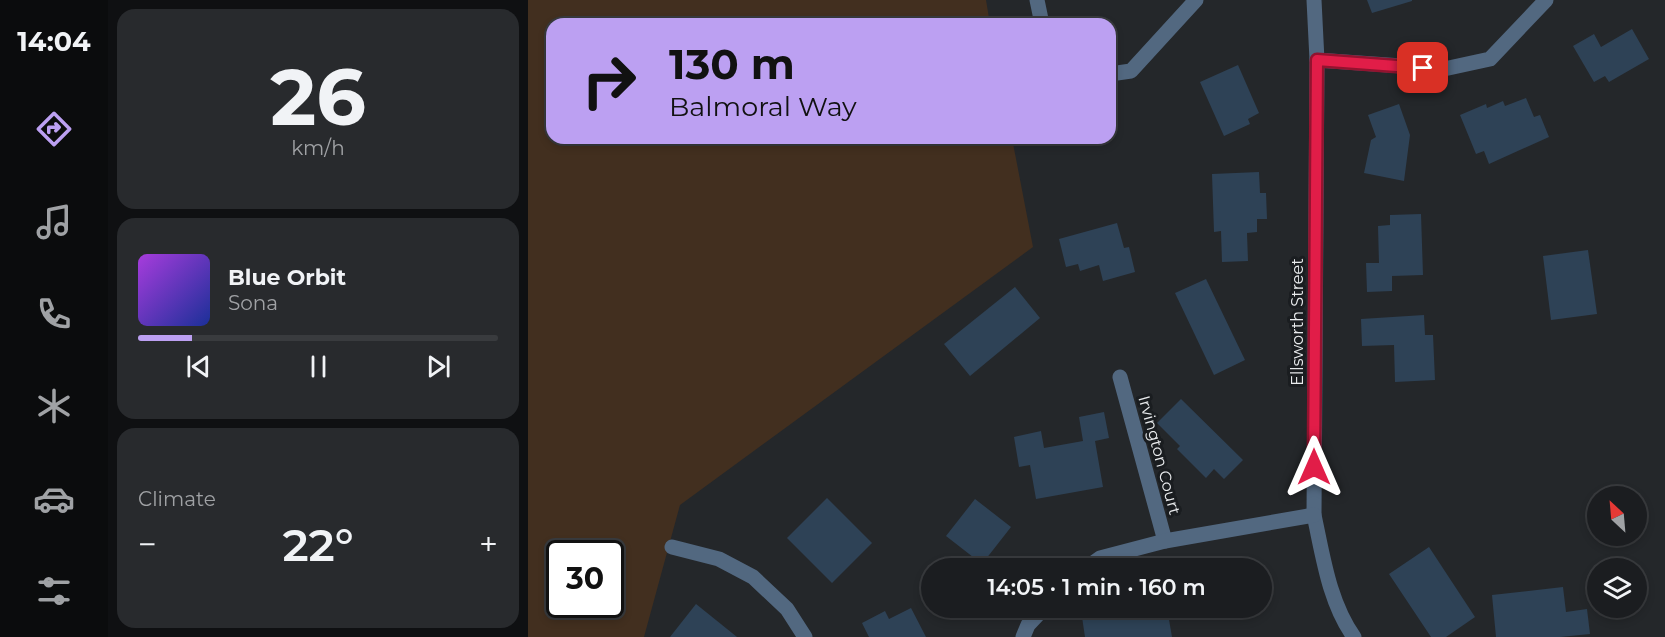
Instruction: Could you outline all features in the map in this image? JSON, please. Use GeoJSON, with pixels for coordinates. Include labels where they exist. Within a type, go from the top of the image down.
{"type":"FeatureCollection","features":[{"type":"Feature","properties":{"kind":"street"},"geometry":{"type":"LineString","coordinates":[[1037,0],[1040,18]]}},
{"type":"Feature","properties":{"kind":"street"},"geometry":{"type":"LineString","coordinates":[[1116,73],[1131,71],[1196,0]]}},
{"type":"Feature","properties":{"kind":"street","name":"Ellsworth Street"},"geometry":{"type":"LineString","coordinates":[[1314,0],[1317,60],[1314,515],[1330,584],[1343,622],[1354,637]]}},
{"type":"Feature","properties":{"kind":"street"},"geometry":{"type":"LineString","coordinates":[[1317,60],[1444,69],[1491,59],[1546,0]]}},
{"type":"Feature","properties":{"kind":"street","name":"Irvington Court"},"geometry":{"type":"LineString","coordinates":[[1120,377],[1165,541]]}},
{"type":"Feature","properties":{"kind":"street","name":"Irvington Court"},"geometry":{"type":"LineString","coordinates":[[1100,558],[1165,541],[1314,515]]}},
{"type":"Feature","properties":{"kind":"street"},"geometry":{"type":"LineString","coordinates":[[672,547],[719,559],[753,577],[787,609],[805,637]]}},
{"type":"Feature","properties":{"kind":"street"},"geometry":{"type":"LineString","coordinates":[[1023,637],[1028,625],[1035,618]]}},
{"type":"Feature","properties":{"kind":"shaded area"},"geometry":{"type":"Polygon","coordinates":[[[528,0],[986,0],[989,18],[546,18],[546,144],[1013,144],[1033,247],[680,505],[644,637],[528,637],[528,0]]]}},
{"type":"Feature","properties":{"kind":"building"},"geometry":{"type":"Polygon","coordinates":[[[1367,0],[1412,0],[1412,1],[1372,13],[1367,0]]]}},
{"type":"Feature","properties":{"kind":"building"},"geometry":{"type":"Polygon","coordinates":[[[1632,29],[1649,59],[1609,82],[1605,76],[1594,82],[1573,46],[1594,34],[1601,47],[1632,29]]]}},
{"type":"Feature","properties":{"kind":"building"},"geometry":{"type":"Polygon","coordinates":[[[1238,65],[1259,113],[1248,119],[1250,124],[1224,136],[1200,82],[1238,65]]]}},
{"type":"Feature","properties":{"kind":"building"},"geometry":{"type":"Polygon","coordinates":[[[1526,98],[1534,117],[1540,115],[1549,137],[1489,164],[1484,151],[1476,154],[1460,115],[1486,104],[1487,108],[1503,101],[1505,106],[1526,98]]]}},
{"type":"Feature","properties":{"kind":"building"},"geometry":{"type":"Polygon","coordinates":[[[1399,104],[1410,135],[1404,181],[1364,173],[1371,140],[1376,137],[1368,115],[1399,104]]]}},
{"type":"Feature","properties":{"kind":"building"},"geometry":{"type":"Polygon","coordinates":[[[1259,172],[1260,193],[1266,193],[1267,219],[1257,219],[1257,232],[1247,233],[1248,261],[1222,262],[1221,231],[1214,232],[1212,174],[1259,172]]]}},
{"type":"Feature","properties":{"kind":"building"},"geometry":{"type":"Polygon","coordinates":[[[1421,214],[1423,275],[1392,276],[1392,291],[1367,292],[1366,263],[1379,263],[1378,226],[1390,225],[1390,215],[1421,214]]]}},
{"type":"Feature","properties":{"kind":"building"},"geometry":{"type":"Polygon","coordinates":[[[1117,223],[1124,248],[1129,247],[1135,272],[1103,281],[1099,265],[1080,271],[1078,264],[1066,267],[1059,239],[1117,223]]]}},
{"type":"Feature","properties":{"kind":"building"},"geometry":{"type":"Polygon","coordinates":[[[1588,250],[1597,314],[1551,320],[1543,256],[1588,250]]]}},
{"type":"Feature","properties":{"kind":"building"},"geometry":{"type":"Polygon","coordinates":[[[1206,279],[1245,360],[1214,375],[1175,293],[1206,279]]]}},
{"type":"Feature","properties":{"kind":"building"},"geometry":{"type":"Polygon","coordinates":[[[1015,287],[1040,318],[970,376],[944,344],[1015,287]]]}},
{"type":"Feature","properties":{"kind":"building"},"geometry":{"type":"Polygon","coordinates":[[[1424,315],[1425,335],[1433,335],[1435,380],[1395,382],[1394,345],[1362,346],[1361,319],[1424,315]]]}},
{"type":"Feature","properties":{"kind":"building"},"geometry":{"type":"Polygon","coordinates":[[[1181,399],[1243,460],[1224,479],[1214,469],[1206,478],[1177,449],[1180,446],[1157,423],[1181,399]]]}},
{"type":"Feature","properties":{"kind":"building"},"geometry":{"type":"Polygon","coordinates":[[[1104,412],[1109,438],[1095,441],[1103,487],[1036,499],[1030,465],[1019,467],[1014,437],[1041,431],[1044,448],[1083,441],[1079,417],[1104,412]]]}},
{"type":"Feature","properties":{"kind":"building"},"geometry":{"type":"Polygon","coordinates":[[[827,498],[872,543],[832,583],[787,538],[827,498]]]}},
{"type":"Feature","properties":{"kind":"building"},"geometry":{"type":"Polygon","coordinates":[[[975,499],[1011,527],[987,558],[974,558],[946,536],[975,499]]]}},
{"type":"Feature","properties":{"kind":"building"},"geometry":{"type":"Polygon","coordinates":[[[1429,547],[1475,617],[1446,637],[1431,637],[1389,574],[1429,547]]]}},
{"type":"Feature","properties":{"kind":"building"},"geometry":{"type":"Polygon","coordinates":[[[1563,587],[1566,612],[1587,609],[1590,634],[1560,637],[1496,637],[1492,595],[1563,587]]]}},
{"type":"Feature","properties":{"kind":"building"},"geometry":{"type":"Polygon","coordinates":[[[696,604],[737,637],[670,637],[696,604]]]}},
{"type":"Feature","properties":{"kind":"building"},"geometry":{"type":"Polygon","coordinates":[[[911,608],[926,637],[869,637],[862,623],[885,611],[889,619],[911,608]]]}},
{"type":"Feature","properties":{"kind":"building"},"geometry":{"type":"Polygon","coordinates":[[[1082,618],[1169,618],[1172,637],[1085,637],[1082,618]]]}},
{"type":"Feature","properties":{"kind":"route"},"geometry":{"type":"LineString","coordinates":[[1314,467],[1317,60],[1423,68]]}}]}
